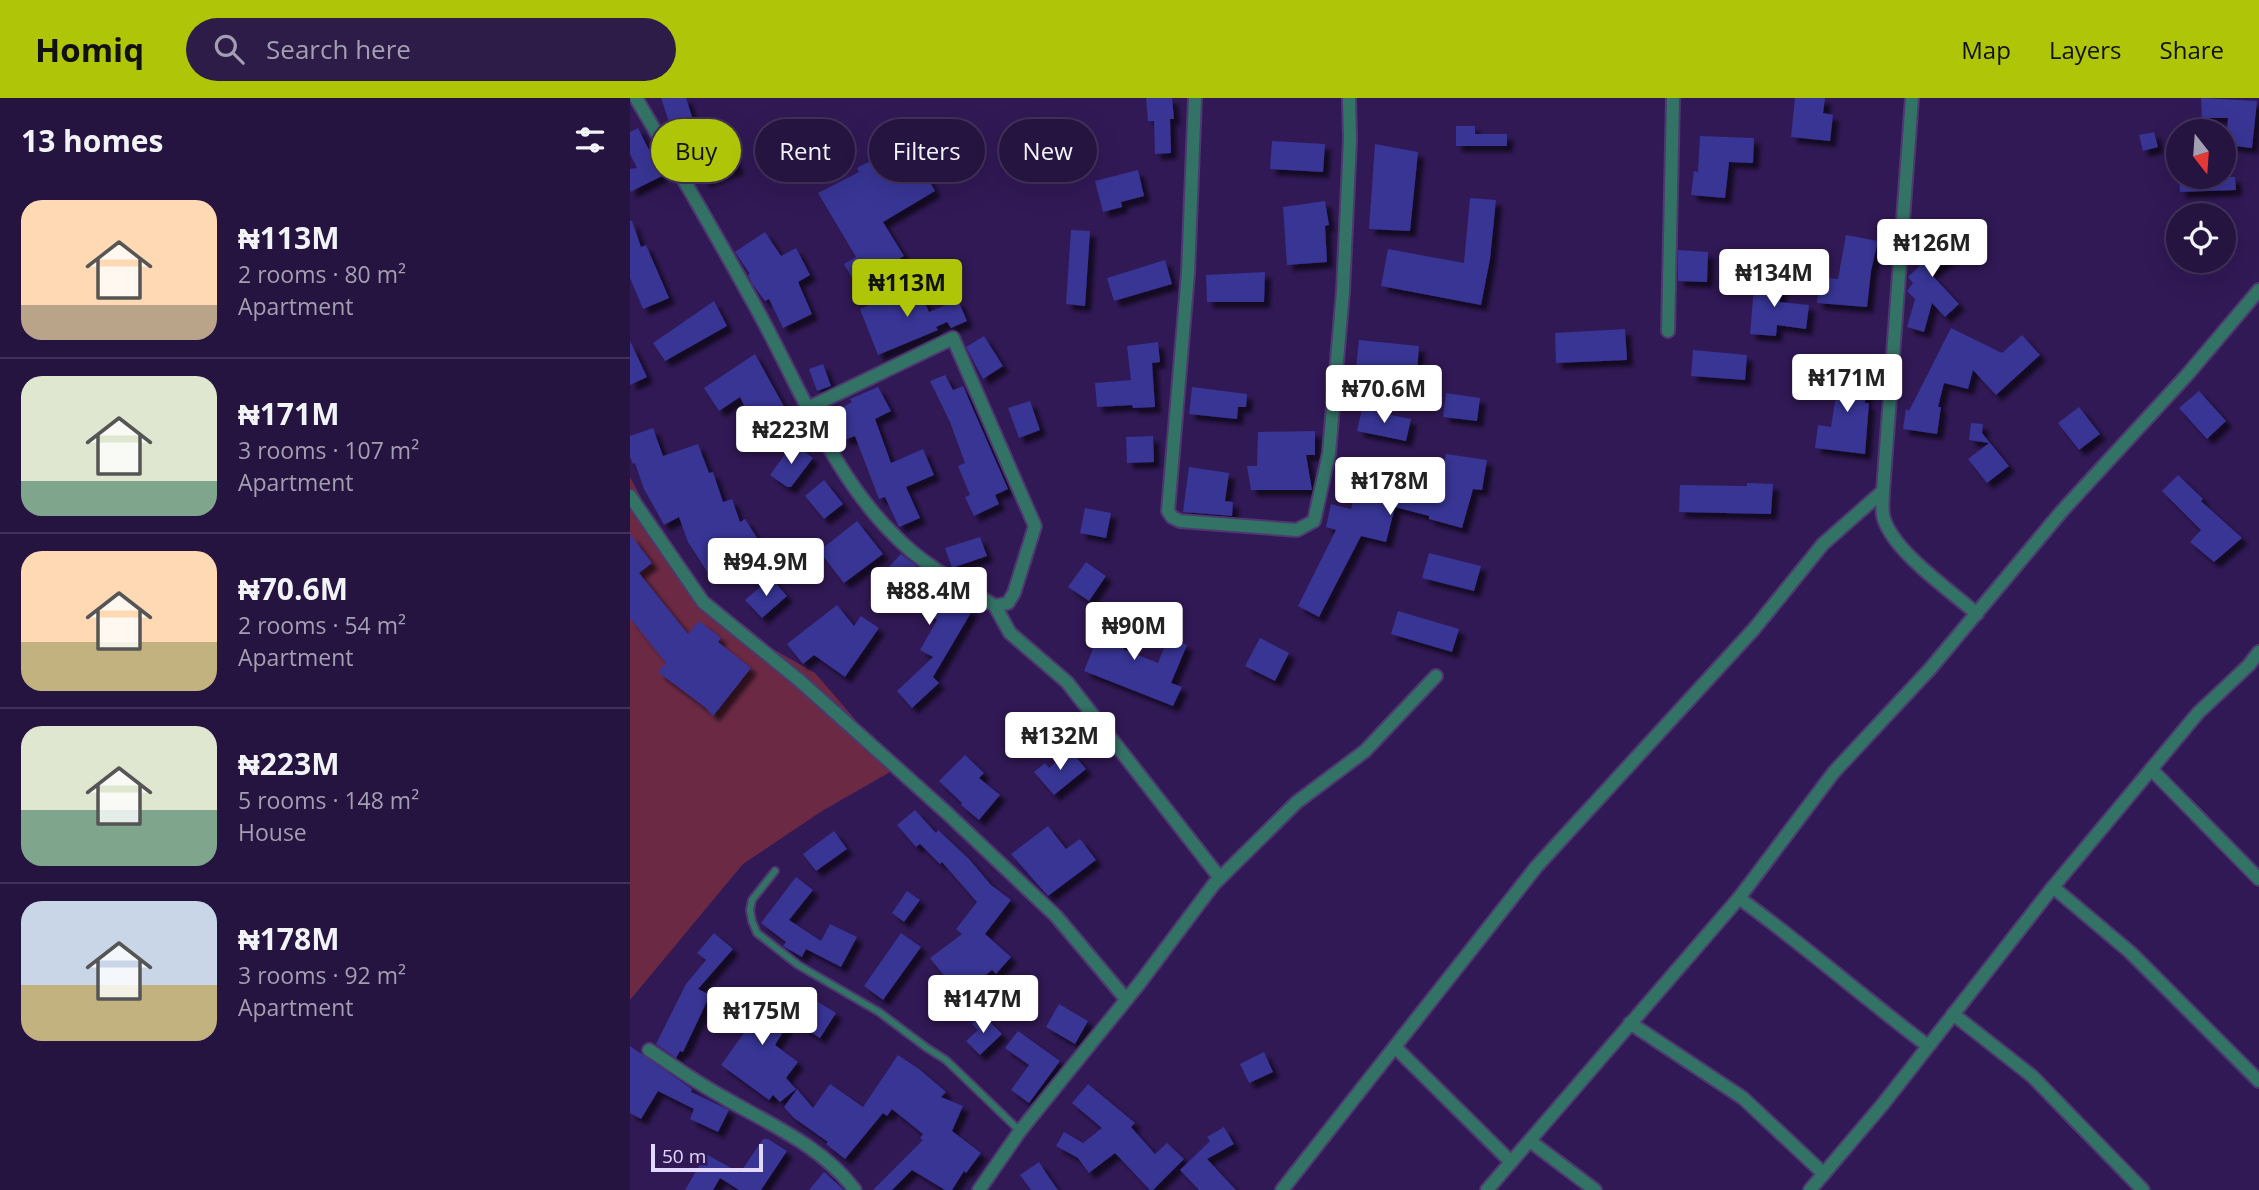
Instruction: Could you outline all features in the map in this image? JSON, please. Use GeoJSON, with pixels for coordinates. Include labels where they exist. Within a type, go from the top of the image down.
{"type":"FeatureCollection","features":[{"type":"Feature","properties":{"kind":"street"},"geometry":{"type":"LineString","coordinates":[[636,98],[761,316],[808,408],[857,492],[895,537],[942,573],[995,606],[1010,633],[1067,682],[1220,878]]}},
{"type":"Feature","properties":{"kind":"street"},"geometry":{"type":"LineString","coordinates":[[1195,98],[1188,273],[1168,511],[1180,521],[1297,530],[1314,521],[1329,453],[1343,292],[1350,140],[1349,98]]}},
{"type":"Feature","properties":{"kind":"street"},"geometry":{"type":"LineString","coordinates":[[1668,331],[1672,98]]}},
{"type":"Feature","properties":{"kind":"street"},"geometry":{"type":"LineString","coordinates":[[1912,98],[1883,518],[1905,552],[1977,614]]}},
{"type":"Feature","properties":{"kind":"street"},"geometry":{"type":"LineString","coordinates":[[1487,1190],[1739,898],[1834,772],[1930,669],[2062,511],[2188,375],[2259,290]]}},
{"type":"Feature","properties":{"kind":"street"},"geometry":{"type":"LineString","coordinates":[[808,408],[953,338],[1034,527],[1014,593],[1008,603],[995,606]]}},
{"type":"Feature","properties":{"kind":"street"},"geometry":{"type":"LineString","coordinates":[[1282,1190],[1537,866],[1754,629],[1823,544],[1883,491]]}},
{"type":"Feature","properties":{"kind":"street"},"geometry":{"type":"LineString","coordinates":[[630,496],[703,602],[800,681],[947,813],[1056,916],[1126,999]]}},
{"type":"Feature","properties":{"kind":"street"},"geometry":{"type":"LineString","coordinates":[[1810,1190],[2151,769],[2198,713],[2254,668],[2259,652]]}},
{"type":"Feature","properties":{"kind":"street"},"geometry":{"type":"LineString","coordinates":[[979,1190],[1020,1130],[1220,878],[1297,802],[1365,751],[1436,676]]}},
{"type":"Feature","properties":{"kind":"street"},"geometry":{"type":"LineString","coordinates":[[2151,769],[2259,879]]}},
{"type":"Feature","properties":{"kind":"street"},"geometry":{"type":"LineString","coordinates":[[2053,887],[2130,951],[2259,1081]]}},
{"type":"Feature","properties":{"kind":"street"},"geometry":{"type":"LineString","coordinates":[[1739,898],[1791,936],[1868,1001],[1928,1046]]}},
{"type":"Feature","properties":{"kind":"street"},"geometry":{"type":"LineString","coordinates":[[1953,1014],[2032,1076],[2143,1190]]}},
{"type":"Feature","properties":{"kind":"street"},"geometry":{"type":"LineString","coordinates":[[1630,1023],[1743,1098],[1824,1174]]}},
{"type":"Feature","properties":{"kind":"street"},"geometry":{"type":"LineString","coordinates":[[1395,1047],[1511,1162]]}},
{"type":"Feature","properties":{"kind":"street"},"geometry":{"type":"LineString","coordinates":[[649,1050],[705,1087],[819,1153],[845,1176],[855,1190]]}},
{"type":"Feature","properties":{"kind":"street"},"geometry":{"type":"LineString","coordinates":[[1530,1140],[1595,1190]]}},
{"type":"Feature","properties":{"kind":"lane"},"geometry":{"type":"LineString","coordinates":[[775,871],[752,900],[750,910],[757,933],[798,965],[879,1012],[947,1060],[1020,1130]]}},
{"type":"Feature","properties":{"kind":"shaded area"},"geometry":{"type":"Polygon","coordinates":[[[630,477],[699,607],[815,673],[897,768],[822,811],[743,864],[630,1000],[630,477]]]}},
{"type":"Feature","properties":{"kind":"building"},"geometry":{"type":"Polygon","coordinates":[[[661,98],[686,98],[693,119],[668,119],[661,98]]]}},
{"type":"Feature","properties":{"kind":"building"},"geometry":{"type":"Polygon","coordinates":[[[1146,98],[1172,98],[1174,119],[1170,119],[1171,153],[1155,154],[1154,121],[1148,121],[1146,98]]]}},
{"type":"Feature","properties":{"kind":"building"},"geometry":{"type":"Polygon","coordinates":[[[1795,98],[1825,98],[1823,113],[1833,115],[1830,141],[1791,137],[1795,98]]]}},
{"type":"Feature","properties":{"kind":"building"},"geometry":{"type":"Polygon","coordinates":[[[2201,98],[2257,101],[2252,148],[2236,146],[2236,119],[2202,118],[2201,98]]]}},
{"type":"Feature","properties":{"kind":"building"},"geometry":{"type":"Polygon","coordinates":[[[1456,126],[1475,126],[1475,134],[1507,134],[1507,146],[1456,146],[1456,126]]]}},
{"type":"Feature","properties":{"kind":"building"},"geometry":{"type":"Polygon","coordinates":[[[638,128],[651,154],[651,182],[630,192],[630,169],[637,168],[630,154],[630,132],[638,128]]]}},
{"type":"Feature","properties":{"kind":"building"},"geometry":{"type":"Polygon","coordinates":[[[2154,132],[2158,147],[2143,151],[2139,135],[2154,132]]]}},
{"type":"Feature","properties":{"kind":"building"},"geometry":{"type":"Polygon","coordinates":[[[1700,136],[1754,138],[1753,163],[1729,162],[1725,198],[1691,195],[1694,171],[1698,172],[1700,136]]]}},
{"type":"Feature","properties":{"kind":"building"},"geometry":{"type":"Polygon","coordinates":[[[1272,141],[1325,144],[1323,172],[1270,169],[1272,141]]]}},
{"type":"Feature","properties":{"kind":"building"},"geometry":{"type":"Polygon","coordinates":[[[1375,144],[1418,152],[1410,231],[1369,229],[1375,144]]]}},
{"type":"Feature","properties":{"kind":"building"},"geometry":{"type":"Polygon","coordinates":[[[869,162],[869,182],[930,182],[935,191],[883,222],[904,256],[857,286],[844,264],[856,257],[818,193],[839,182],[855,182],[855,174],[859,172],[857,168],[869,162]]]}},
{"type":"Feature","properties":{"kind":"building"},"geometry":{"type":"Polygon","coordinates":[[[1138,170],[1144,196],[1121,202],[1122,207],[1103,212],[1097,180],[1138,170]]]}},
{"type":"Feature","properties":{"kind":"building"},"geometry":{"type":"Polygon","coordinates":[[[2180,189],[2236,190],[2180,192],[2180,189]]]}},
{"type":"Feature","properties":{"kind":"building"},"geometry":{"type":"Polygon","coordinates":[[[1470,198],[1496,200],[1490,259],[1481,305],[1381,286],[1388,249],[1464,263],[1470,198]]]}},
{"type":"Feature","properties":{"kind":"building"},"geometry":{"type":"Polygon","coordinates":[[[1325,201],[1329,225],[1325,226],[1327,262],[1287,265],[1283,207],[1325,201]]]}},
{"type":"Feature","properties":{"kind":"building"},"geometry":{"type":"Polygon","coordinates":[[[630,221],[641,247],[646,245],[669,298],[643,309],[630,278],[630,221]]]}},
{"type":"Feature","properties":{"kind":"building"},"geometry":{"type":"Polygon","coordinates":[[[1942,224],[1962,249],[1930,273],[1959,304],[1945,317],[1932,303],[1924,332],[1907,327],[1915,299],[1907,291],[1913,283],[1908,277],[1930,256],[1919,241],[1942,224]]]}},
{"type":"Feature","properties":{"kind":"building"},"geometry":{"type":"Polygon","coordinates":[[[1071,230],[1090,231],[1085,306],[1066,304],[1071,230]]]}},
{"type":"Feature","properties":{"kind":"building"},"geometry":{"type":"Polygon","coordinates":[[[765,232],[781,256],[796,248],[810,275],[798,282],[812,314],[783,328],[769,299],[765,301],[753,285],[748,275],[750,274],[735,252],[765,232]]]}},
{"type":"Feature","properties":{"kind":"building"},"geometry":{"type":"Polygon","coordinates":[[[1846,235],[1878,241],[1867,307],[1817,303],[1819,277],[1838,279],[1846,235]]]}},
{"type":"Feature","properties":{"kind":"building"},"geometry":{"type":"Polygon","coordinates":[[[1678,250],[1708,252],[1707,282],[1678,281],[1678,250]]]}},
{"type":"Feature","properties":{"kind":"building"},"geometry":{"type":"Polygon","coordinates":[[[1165,260],[1172,284],[1114,301],[1107,278],[1165,260]]]}},
{"type":"Feature","properties":{"kind":"building"},"geometry":{"type":"Polygon","coordinates":[[[1265,272],[1264,302],[1207,302],[1206,275],[1265,272]]]}},
{"type":"Feature","properties":{"kind":"building"},"geometry":{"type":"Polygon","coordinates":[[[1755,276],[1782,278],[1780,302],[1809,305],[1806,329],[1777,325],[1776,336],[1750,334],[1755,276]]]}},
{"type":"Feature","properties":{"kind":"building"},"geometry":{"type":"Polygon","coordinates":[[[917,284],[929,312],[958,300],[967,321],[951,328],[947,322],[936,327],[938,330],[878,355],[860,309],[917,284]]]}},
{"type":"Feature","properties":{"kind":"building"},"geometry":{"type":"Polygon","coordinates":[[[714,301],[727,326],[665,361],[653,343],[714,301]]]}},
{"type":"Feature","properties":{"kind":"building"},"geometry":{"type":"Polygon","coordinates":[[[1951,328],[2002,353],[2022,335],[2040,355],[1996,395],[1973,370],[1968,389],[1944,383],[1938,407],[1941,407],[1937,434],[1903,429],[1906,409],[1909,411],[1951,328]]]}},
{"type":"Feature","properties":{"kind":"building"},"geometry":{"type":"Polygon","coordinates":[[[1625,329],[1627,360],[1556,363],[1555,333],[1625,329]]]}},
{"type":"Feature","properties":{"kind":"building"},"geometry":{"type":"Polygon","coordinates":[[[984,336],[1003,366],[983,379],[966,347],[984,336]]]}},
{"type":"Feature","properties":{"kind":"building"},"geometry":{"type":"Polygon","coordinates":[[[1359,340],[1419,346],[1417,372],[1356,367],[1359,340]]]}},
{"type":"Feature","properties":{"kind":"building"},"geometry":{"type":"Polygon","coordinates":[[[630,341],[647,377],[630,385],[630,341]]]}},
{"type":"Feature","properties":{"kind":"building"},"geometry":{"type":"Polygon","coordinates":[[[1158,342],[1160,362],[1152,363],[1155,407],[1097,407],[1095,383],[1131,380],[1127,346],[1158,342]]]}},
{"type":"Feature","properties":{"kind":"building"},"geometry":{"type":"Polygon","coordinates":[[[1693,350],[1747,355],[1745,380],[1691,376],[1693,350]]]}},
{"type":"Feature","properties":{"kind":"building"},"geometry":{"type":"Polygon","coordinates":[[[755,354],[787,412],[755,428],[740,397],[719,411],[704,388],[755,354]]]}},
{"type":"Feature","properties":{"kind":"building"},"geometry":{"type":"Polygon","coordinates":[[[823,364],[831,386],[817,391],[809,369],[823,364]]]}},
{"type":"Feature","properties":{"kind":"building"},"geometry":{"type":"Polygon","coordinates":[[[1836,367],[1869,371],[1865,403],[1869,403],[1865,454],[1815,448],[1818,425],[1831,427],[1837,389],[1834,389],[1836,367]]]}},
{"type":"Feature","properties":{"kind":"building"},"geometry":{"type":"Polygon","coordinates":[[[945,375],[953,390],[963,386],[1008,489],[995,495],[999,504],[974,516],[965,497],[970,495],[958,466],[965,463],[950,422],[930,381],[945,375]]]}},
{"type":"Feature","properties":{"kind":"building"},"geometry":{"type":"Polygon","coordinates":[[[878,387],[891,411],[875,419],[891,463],[923,449],[934,475],[906,487],[920,518],[899,527],[885,497],[879,499],[855,436],[845,440],[832,413],[852,402],[850,399],[878,387]]]}},
{"type":"Feature","properties":{"kind":"building"},"geometry":{"type":"Polygon","coordinates":[[[1192,387],[1247,394],[1246,407],[1238,407],[1237,419],[1189,414],[1192,387]]]}},
{"type":"Feature","properties":{"kind":"building"},"geometry":{"type":"Polygon","coordinates":[[[2199,391],[2226,421],[2207,439],[2179,408],[2199,391]]]}},
{"type":"Feature","properties":{"kind":"building"},"geometry":{"type":"Polygon","coordinates":[[[1446,393],[1480,398],[1477,421],[1443,417],[1446,393]]]}},
{"type":"Feature","properties":{"kind":"building"},"geometry":{"type":"Polygon","coordinates":[[[1030,401],[1040,430],[1019,438],[1008,408],[1030,401]]]}},
{"type":"Feature","properties":{"kind":"building"},"geometry":{"type":"Polygon","coordinates":[[[2079,407],[2100,434],[2079,450],[2058,423],[2079,407]]]}},
{"type":"Feature","properties":{"kind":"building"},"geometry":{"type":"Polygon","coordinates":[[[1362,409],[1411,419],[1406,441],[1357,431],[1362,409]]]}},
{"type":"Feature","properties":{"kind":"building"},"geometry":{"type":"Polygon","coordinates":[[[1971,423],[1983,424],[1982,433],[2009,466],[1987,483],[1968,459],[1989,443],[1969,440],[1971,423]]]}},
{"type":"Feature","properties":{"kind":"building"},"geometry":{"type":"Polygon","coordinates":[[[653,428],[663,456],[698,444],[709,473],[713,472],[723,502],[732,499],[740,522],[745,519],[759,541],[708,573],[688,542],[679,517],[664,525],[630,457],[630,436],[653,428]]]}},
{"type":"Feature","properties":{"kind":"building"},"geometry":{"type":"Polygon","coordinates":[[[1315,431],[1315,455],[1306,455],[1312,490],[1251,490],[1247,466],[1257,466],[1258,432],[1315,431]]]}},
{"type":"Feature","properties":{"kind":"building"},"geometry":{"type":"Polygon","coordinates":[[[1153,436],[1154,462],[1127,463],[1126,437],[1153,436]]]}},
{"type":"Feature","properties":{"kind":"building"},"geometry":{"type":"Polygon","coordinates":[[[793,443],[813,458],[791,487],[787,487],[770,475],[793,443]]]}},
{"type":"Feature","properties":{"kind":"building"},"geometry":{"type":"Polygon","coordinates":[[[1446,454],[1487,460],[1482,490],[1473,489],[1462,528],[1395,507],[1386,542],[1361,536],[1319,617],[1298,606],[1336,530],[1326,527],[1331,504],[1351,509],[1361,472],[1440,490],[1446,454]]]}},
{"type":"Feature","properties":{"kind":"building"},"geometry":{"type":"Polygon","coordinates":[[[1189,467],[1229,473],[1225,501],[1233,502],[1232,516],[1183,512],[1189,467]]]}},
{"type":"Feature","properties":{"kind":"building"},"geometry":{"type":"Polygon","coordinates":[[[2178,475],[2203,499],[2201,501],[2242,538],[2214,562],[2190,542],[2201,530],[2162,491],[2178,475]]]}},
{"type":"Feature","properties":{"kind":"building"},"geometry":{"type":"Polygon","coordinates":[[[824,480],[843,504],[824,519],[805,496],[824,480]]]}},
{"type":"Feature","properties":{"kind":"building"},"geometry":{"type":"Polygon","coordinates":[[[1747,483],[1773,484],[1771,514],[1679,512],[1680,485],[1747,486],[1747,483]]]}},
{"type":"Feature","properties":{"kind":"building"},"geometry":{"type":"Polygon","coordinates":[[[1085,508],[1111,513],[1106,538],[1080,533],[1085,508]]]}},
{"type":"Feature","properties":{"kind":"building"},"geometry":{"type":"Polygon","coordinates":[[[857,521],[883,554],[844,583],[819,551],[857,521]]]}},
{"type":"Feature","properties":{"kind":"building"},"geometry":{"type":"Polygon","coordinates":[[[630,534],[652,563],[639,573],[688,634],[699,621],[721,638],[718,642],[751,668],[713,716],[658,672],[666,663],[630,618],[630,534]]]}},
{"type":"Feature","properties":{"kind":"building"},"geometry":{"type":"Polygon","coordinates":[[[980,537],[987,556],[952,568],[945,548],[980,537]]]}},
{"type":"Feature","properties":{"kind":"building"},"geometry":{"type":"Polygon","coordinates":[[[1429,553],[1481,566],[1474,591],[1422,578],[1429,553]]]}},
{"type":"Feature","properties":{"kind":"building"},"geometry":{"type":"Polygon","coordinates":[[[901,554],[922,570],[915,577],[949,600],[951,597],[972,611],[933,677],[939,683],[912,708],[897,691],[933,657],[920,650],[937,620],[912,603],[915,597],[886,570],[901,554]]]}},
{"type":"Feature","properties":{"kind":"building"},"geometry":{"type":"Polygon","coordinates":[[[1086,562],[1106,576],[1089,601],[1068,587],[1086,562]]]}},
{"type":"Feature","properties":{"kind":"building"},"geometry":{"type":"Polygon","coordinates":[[[771,578],[787,596],[762,618],[745,600],[771,578]]]}},
{"type":"Feature","properties":{"kind":"building"},"geometry":{"type":"Polygon","coordinates":[[[837,605],[854,626],[861,616],[879,628],[845,677],[814,655],[803,664],[787,644],[837,605]]]}},
{"type":"Feature","properties":{"kind":"building"},"geometry":{"type":"Polygon","coordinates":[[[1398,611],[1459,629],[1452,652],[1391,634],[1398,611]]]}},
{"type":"Feature","properties":{"kind":"building"},"geometry":{"type":"Polygon","coordinates":[[[1104,613],[1135,627],[1123,649],[1158,663],[1168,638],[1187,645],[1171,683],[1182,687],[1173,706],[1084,671],[1104,613]]]}},
{"type":"Feature","properties":{"kind":"building"},"geometry":{"type":"Polygon","coordinates":[[[1260,638],[1289,653],[1275,681],[1245,666],[1260,638]]]}},
{"type":"Feature","properties":{"kind":"building"},"geometry":{"type":"Polygon","coordinates":[[[1070,750],[1086,769],[1054,795],[1034,772],[1045,763],[1049,768],[1070,750]]]}},
{"type":"Feature","properties":{"kind":"building"},"geometry":{"type":"Polygon","coordinates":[[[965,755],[984,773],[979,778],[1000,795],[979,820],[939,781],[965,755]]]}},
{"type":"Feature","properties":{"kind":"building"},"geometry":{"type":"Polygon","coordinates":[[[915,810],[936,833],[938,830],[969,859],[991,885],[1011,900],[985,934],[1011,957],[996,974],[992,970],[960,996],[930,958],[962,934],[956,929],[977,902],[942,862],[940,864],[920,844],[916,847],[897,825],[915,810]]]}},
{"type":"Feature","properties":{"kind":"building"},"geometry":{"type":"Polygon","coordinates":[[[1048,826],[1066,849],[1080,839],[1096,860],[1048,896],[1011,854],[1048,826]]]}},
{"type":"Feature","properties":{"kind":"building"},"geometry":{"type":"Polygon","coordinates":[[[834,831],[847,849],[816,871],[803,854],[834,831]]]}},
{"type":"Feature","properties":{"kind":"building"},"geometry":{"type":"Polygon","coordinates":[[[796,877],[813,890],[789,920],[821,941],[830,924],[857,937],[841,967],[806,949],[802,957],[783,946],[786,942],[761,923],[796,877]]]}},
{"type":"Feature","properties":{"kind":"building"},"geometry":{"type":"Polygon","coordinates":[[[907,891],[920,900],[904,922],[892,913],[907,891]]]}},
{"type":"Feature","properties":{"kind":"building"},"geometry":{"type":"Polygon","coordinates":[[[714,933],[733,949],[698,989],[710,995],[683,1052],[680,1051],[676,1058],[656,1044],[686,984],[706,960],[697,953],[714,933]]]}},
{"type":"Feature","properties":{"kind":"building"},"geometry":{"type":"Polygon","coordinates":[[[901,933],[921,947],[883,1000],[864,986],[901,933]]]}},
{"type":"Feature","properties":{"kind":"building"},"geometry":{"type":"Polygon","coordinates":[[[747,987],[794,1014],[775,1045],[798,1062],[786,1078],[796,1089],[780,1102],[773,1095],[769,1100],[721,1065],[751,1023],[732,1012],[747,987]]]}},
{"type":"Feature","properties":{"kind":"building"},"geometry":{"type":"Polygon","coordinates":[[[815,1000],[836,1013],[820,1038],[799,1025],[815,1000]]]}},
{"type":"Feature","properties":{"kind":"building"},"geometry":{"type":"Polygon","coordinates":[[[1059,1004],[1088,1021],[1075,1044],[1046,1027],[1059,1004]]]}},
{"type":"Feature","properties":{"kind":"building"},"geometry":{"type":"Polygon","coordinates":[[[982,1014],[1002,1034],[980,1055],[966,1041],[978,1030],[972,1024],[982,1014]]]}},
{"type":"Feature","properties":{"kind":"building"},"geometry":{"type":"Polygon","coordinates":[[[1018,1031],[1060,1061],[1029,1103],[1011,1090],[1029,1065],[1005,1048],[1018,1031]]]}},
{"type":"Feature","properties":{"kind":"building"},"geometry":{"type":"Polygon","coordinates":[[[630,1046],[692,1089],[691,1092],[729,1110],[718,1132],[690,1119],[694,1109],[658,1091],[641,1119],[630,1113],[630,1046]]]}},
{"type":"Feature","properties":{"kind":"building"},"geometry":{"type":"Polygon","coordinates":[[[1264,1052],[1273,1072],[1249,1083],[1240,1064],[1264,1052]]]}},
{"type":"Feature","properties":{"kind":"building"},"geometry":{"type":"Polygon","coordinates":[[[898,1055],[946,1092],[941,1097],[963,1106],[952,1131],[981,1153],[966,1173],[964,1171],[952,1190],[945,1190],[912,1170],[892,1190],[873,1190],[923,1140],[920,1138],[923,1134],[892,1109],[887,1116],[883,1113],[845,1159],[784,1107],[797,1089],[813,1108],[830,1084],[863,1107],[898,1055]]]}},
{"type":"Feature","properties":{"kind":"building"},"geometry":{"type":"Polygon","coordinates":[[[1088,1084],[1135,1123],[1131,1127],[1155,1154],[1167,1143],[1184,1159],[1153,1190],[1115,1153],[1089,1173],[1078,1158],[1056,1146],[1064,1132],[1083,1143],[1102,1128],[1072,1103],[1088,1084]]]}},
{"type":"Feature","properties":{"kind":"building"},"geometry":{"type":"Polygon","coordinates":[[[1224,1127],[1234,1144],[1207,1159],[1236,1190],[1199,1190],[1180,1170],[1210,1141],[1207,1137],[1224,1127]]]}},
{"type":"Feature","properties":{"kind":"building"},"geometry":{"type":"Polygon","coordinates":[[[763,1139],[768,1139],[787,1151],[761,1190],[739,1190],[720,1178],[713,1190],[685,1190],[706,1154],[740,1173],[763,1139]]]}},
{"type":"Feature","properties":{"kind":"building"},"geometry":{"type":"Polygon","coordinates":[[[1039,1162],[1058,1190],[1031,1190],[1020,1175],[1039,1162]]]}},
{"type":"Feature","properties":{"kind":"building"},"geometry":{"type":"Polygon","coordinates":[[[824,1172],[841,1187],[844,1190],[809,1190],[824,1172]]]}}]}
